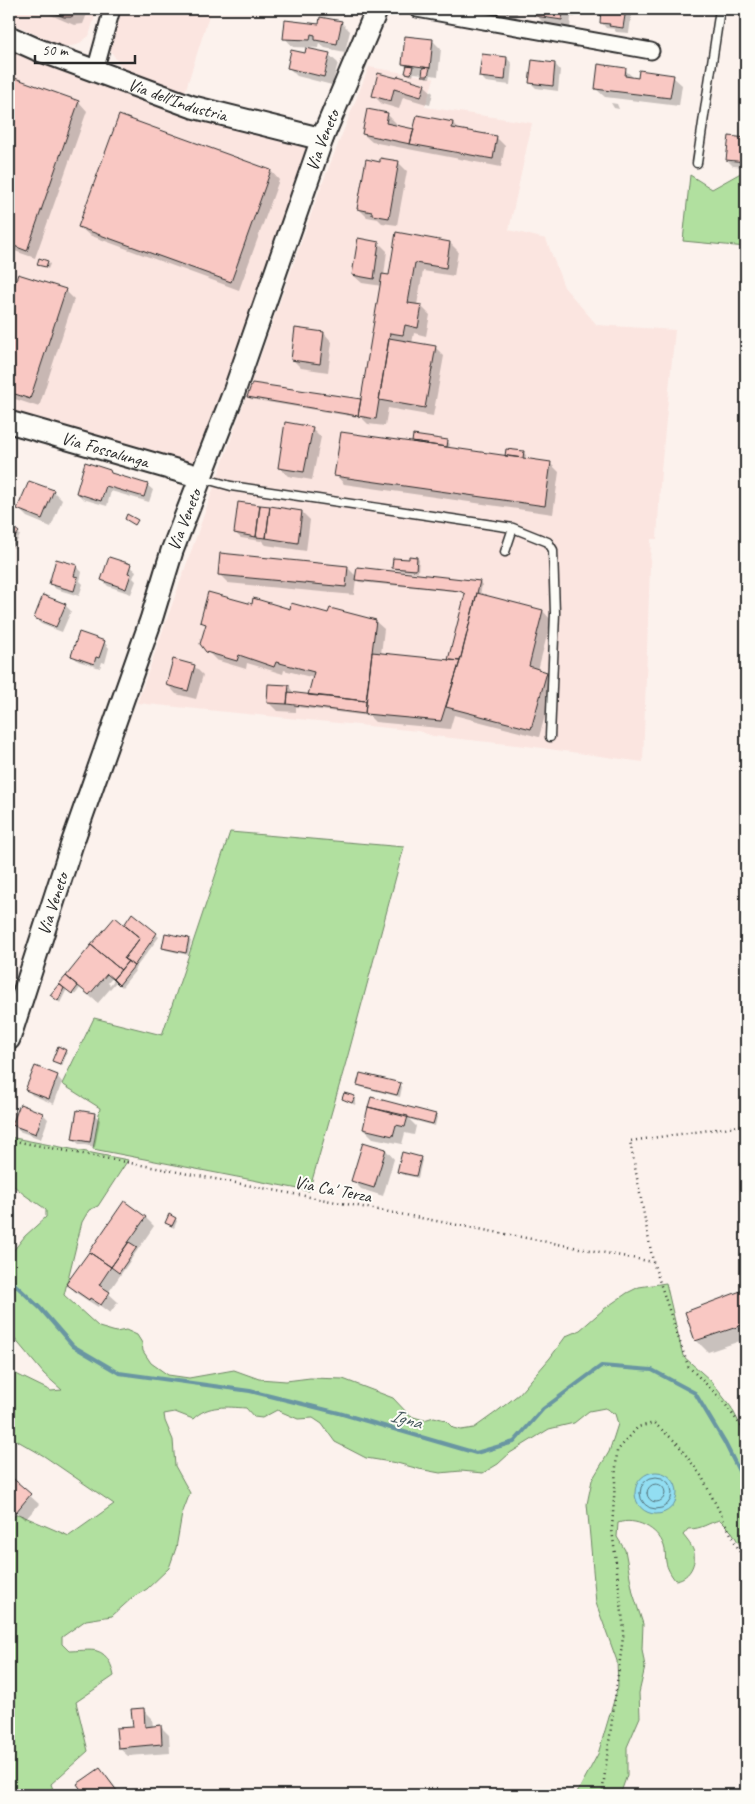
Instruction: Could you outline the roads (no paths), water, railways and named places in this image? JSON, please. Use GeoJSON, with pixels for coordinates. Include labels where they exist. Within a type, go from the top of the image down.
{"type":"FeatureCollection","features":[{"type":"Feature","properties":{"kind":"street"},"geometry":{"type":"LineString","coordinates":[[95,71],[112,9]]}},
{"type":"Feature","properties":{"kind":"street","name":"Via Veneto"},"geometry":{"type":"LineString","coordinates":[[9,1039],[72,844],[151,620],[172,551],[234,392],[322,139],[377,9]]}},
{"type":"Feature","properties":{"kind":"street"},"geometry":{"type":"LineString","coordinates":[[417,9],[651,51]]}},
{"type":"Feature","properties":{"kind":"street","name":"Via dell'Industria"},"geometry":{"type":"LineString","coordinates":[[9,37],[193,107],[322,139]]}},
{"type":"Feature","properties":{"kind":"street","name":"Via Fossalunga"},"geometry":{"type":"LineString","coordinates":[[9,422],[200,478]]}},
{"type":"Feature","properties":{"kind":"lane"},"geometry":{"type":"LineString","coordinates":[[697,163],[720,9]]}},
{"type":"Feature","properties":{"kind":"lane"},"geometry":{"type":"LineString","coordinates":[[200,478],[231,486],[513,528],[548,542],[553,550],[554,613],[550,737]]}},
{"type":"Feature","properties":{"kind":"lane"},"geometry":{"type":"LineString","coordinates":[[505,552],[513,528]]}},
{"type":"Feature","properties":{"kind":"water"},"geometry":{"type":"Polygon","coordinates":[[[656,1472],[671,1478],[677,1493],[671,1508],[656,1514],[641,1508],[635,1493],[641,1478],[656,1472]]]}},
{"type":"Feature","properties":{"kind":"waterway","name":"Igna"},"geometry":{"type":"LineString","coordinates":[[9,1279],[40,1308],[73,1346],[119,1373],[250,1391],[339,1413],[476,1453],[514,1442],[543,1409],[601,1366],[652,1370],[695,1393],[725,1443],[746,1485]]}}]}
